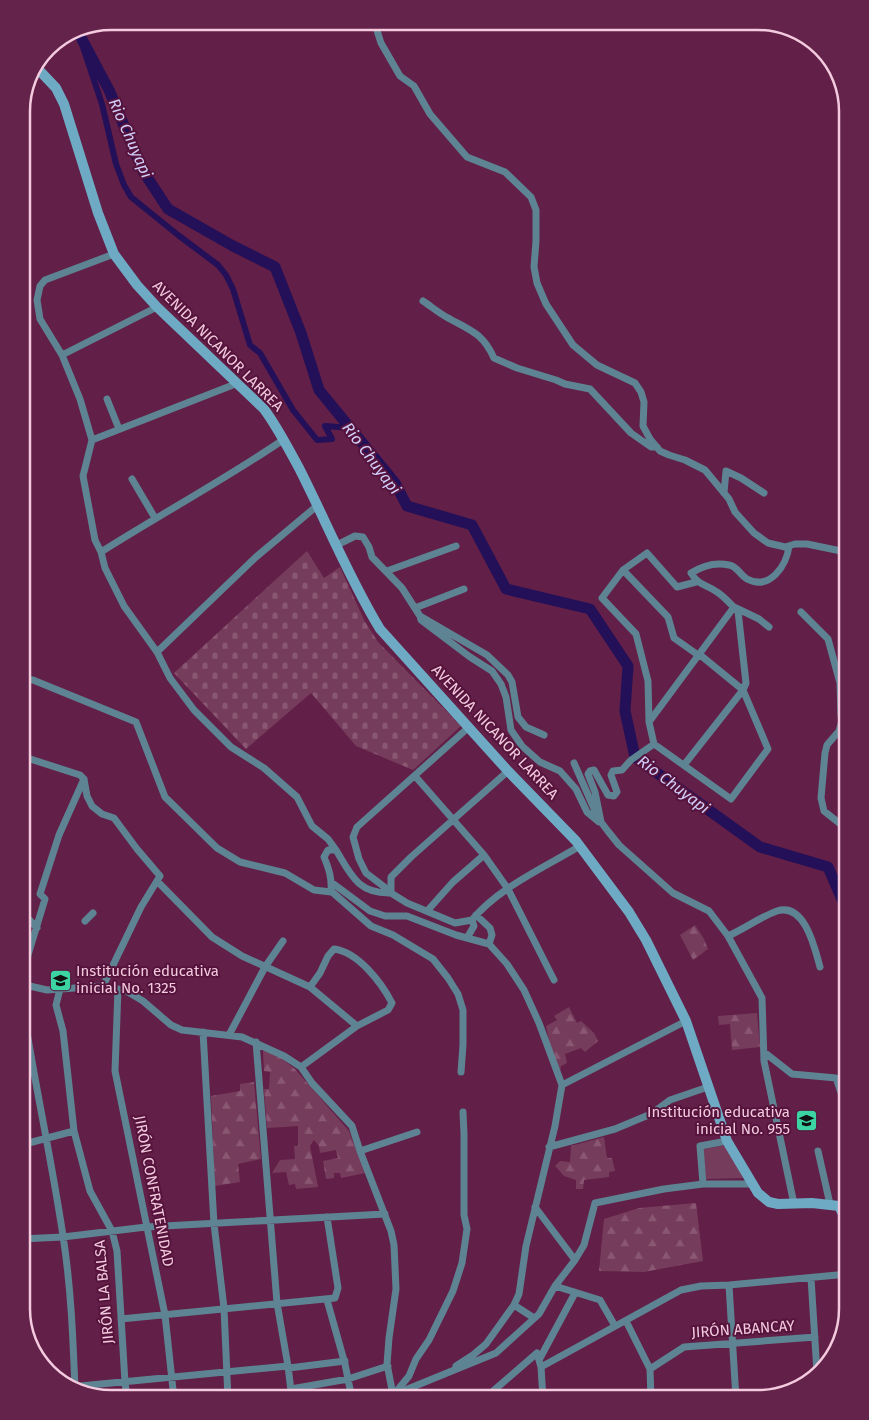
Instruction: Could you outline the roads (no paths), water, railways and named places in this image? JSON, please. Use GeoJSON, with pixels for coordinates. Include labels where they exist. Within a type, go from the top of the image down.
{"type":"FeatureCollection","features":[{"type":"Feature","properties":{"kind":"main road","name":"AVENIDA NICANOR LARREA"},"geometry":{"type":"LineString","coordinates":[[40,72],[56,88],[64,104],[98,214],[114,254],[137,285],[157,307],[264,409],[278,427],[369,612],[380,630],[508,771],[580,846],[629,912],[646,940],[686,1021],[727,1141],[751,1184],[769,1202],[839,1205]]}},
{"type":"Feature","properties":{"kind":"street"},"geometry":{"type":"LineString","coordinates":[[377,30],[381,42],[400,76],[414,86],[430,114],[467,156],[505,172],[531,197],[536,210],[534,267],[537,284],[546,304],[567,338],[580,352],[597,365],[634,384],[641,392],[644,402],[644,426],[657,448],[669,456],[698,465],[704,470],[729,499],[735,512],[754,533],[768,543],[777,546],[806,544],[839,551]]}},
{"type":"Feature","properties":{"kind":"street"},"geometry":{"type":"LineString","coordinates":[[114,254],[54,275],[40,286],[37,300],[40,319],[62,355],[80,399],[92,440],[83,476],[95,540],[101,552],[105,568],[124,606],[157,652],[170,678],[194,710],[231,746],[264,768],[297,797],[312,826],[328,839],[350,875],[363,888],[378,893],[391,893]]}},
{"type":"Feature","properties":{"kind":"street"},"geometry":{"type":"LineString","coordinates":[[423,301],[448,319],[471,330],[488,344],[494,358],[516,368],[565,384],[590,389],[632,433],[651,447],[657,448]]}},
{"type":"Feature","properties":{"kind":"street"},"geometry":{"type":"LineString","coordinates":[[62,355],[157,307]]}},
{"type":"Feature","properties":{"kind":"street"},"geometry":{"type":"LineString","coordinates":[[92,440],[238,383]]}},
{"type":"Feature","properties":{"kind":"street"},"geometry":{"type":"LineString","coordinates":[[107,398],[119,429]]}},
{"type":"Feature","properties":{"kind":"street"},"geometry":{"type":"LineString","coordinates":[[101,552],[284,440]]}},
{"type":"Feature","properties":{"kind":"street"},"geometry":{"type":"LineString","coordinates":[[724,494],[726,471],[764,493]]}},
{"type":"Feature","properties":{"kind":"street"},"geometry":{"type":"LineString","coordinates":[[132,479],[155,518]]}},
{"type":"Feature","properties":{"kind":"street"},"geometry":{"type":"LineString","coordinates":[[157,652],[256,557],[318,505]]}},
{"type":"Feature","properties":{"kind":"street"},"geometry":{"type":"LineString","coordinates":[[337,545],[355,536],[363,537],[369,546],[372,557],[402,588],[421,620],[492,671],[501,684],[506,698],[511,730],[522,746],[540,762],[560,771],[576,789],[587,812],[601,822]]}},
{"type":"Feature","properties":{"kind":"street"},"geometry":{"type":"LineString","coordinates":[[386,571],[456,546]]}},
{"type":"Feature","properties":{"kind":"street"},"geometry":{"type":"LineString","coordinates":[[684,765],[743,690],[746,683],[740,615],[738,611],[717,592],[696,582],[691,573],[700,567],[720,564],[732,565],[744,578],[752,581],[762,581],[775,575],[784,566],[790,546]]}},
{"type":"Feature","properties":{"kind":"street"},"geometry":{"type":"LineString","coordinates":[[623,570],[668,617],[674,638],[743,690],[768,749],[732,799],[654,744],[649,722],[648,680],[636,634],[602,598],[623,570],[647,553],[677,587],[696,582]]}},
{"type":"Feature","properties":{"kind":"street"},"geometry":{"type":"LineString","coordinates":[[415,608],[464,589]]}},
{"type":"Feature","properties":{"kind":"street"},"geometry":{"type":"LineString","coordinates":[[649,722],[734,607]]}},
{"type":"Feature","properties":{"kind":"street"},"geometry":{"type":"LineString","coordinates":[[734,607],[759,619],[769,627]]}},
{"type":"Feature","properties":{"kind":"street"},"geometry":{"type":"LineString","coordinates":[[801,612],[828,639],[839,679]]}},
{"type":"Feature","properties":{"kind":"street"},"geometry":{"type":"LineString","coordinates":[[420,616],[494,661],[508,675],[512,682],[518,717],[526,727],[544,734]]}},
{"type":"Feature","properties":{"kind":"street"},"geometry":{"type":"LineString","coordinates":[[30,680],[136,722],[165,798],[217,848],[240,862],[284,873],[314,890],[331,891],[371,926],[393,935],[433,959],[458,994],[463,1010],[461,1072]]}},
{"type":"Feature","properties":{"kind":"street"},"geometry":{"type":"LineString","coordinates":[[469,727],[357,827],[353,837],[359,859],[366,873],[407,903],[428,910],[455,923],[474,918],[481,910],[508,889],[580,846]]}},
{"type":"Feature","properties":{"kind":"street"},"geometry":{"type":"LineString","coordinates":[[839,731],[827,745],[821,798],[824,811],[839,823]]}},
{"type":"Feature","properties":{"kind":"street"},"geometry":{"type":"LineString","coordinates":[[601,822],[595,792],[588,774],[590,771],[594,770],[608,795],[614,796],[617,792],[611,775],[613,771],[622,770],[631,760],[654,744]]}},
{"type":"Feature","properties":{"kind":"street"},"geometry":{"type":"LineString","coordinates":[[30,759],[80,775],[84,779],[86,796],[92,806],[102,814],[114,818],[160,876],[141,907],[103,986]]}},
{"type":"Feature","properties":{"kind":"street"},"geometry":{"type":"LineString","coordinates":[[574,763],[591,804],[613,838],[673,893],[709,910],[728,936],[762,998],[764,1052],[772,1101],[794,1204]]}},
{"type":"Feature","properties":{"kind":"street"},"geometry":{"type":"LineString","coordinates":[[391,893],[391,876],[411,856],[508,771]]}},
{"type":"Feature","properties":{"kind":"street"},"geometry":{"type":"LineString","coordinates":[[415,776],[484,855],[508,889],[554,980]]}},
{"type":"Feature","properties":{"kind":"street"},"geometry":{"type":"LineString","coordinates":[[30,950],[45,899],[40,894],[59,836],[84,779]]}},
{"type":"Feature","properties":{"kind":"street"},"geometry":{"type":"LineString","coordinates":[[331,891],[330,872],[324,858],[328,850],[336,850]]}},
{"type":"Feature","properties":{"kind":"street"},"geometry":{"type":"LineString","coordinates":[[428,910],[453,882],[484,855]]}},
{"type":"Feature","properties":{"kind":"street"},"geometry":{"type":"LineString","coordinates":[[157,881],[212,937],[242,956],[310,987],[357,1026]]}},
{"type":"Feature","properties":{"kind":"street"},"geometry":{"type":"LineString","coordinates":[[331,882],[370,911],[385,916],[408,916],[467,938],[489,944],[507,964],[524,990],[539,1023],[562,1085],[555,1126],[526,1246],[520,1294],[486,1344],[473,1355],[434,1378]]}},
{"type":"Feature","properties":{"kind":"street"},"geometry":{"type":"LineString","coordinates":[[728,936],[778,910],[790,912],[798,915],[805,924],[820,967]]}},
{"type":"Feature","properties":{"kind":"street"},"geometry":{"type":"LineString","coordinates":[[85,921],[93,913]]}},
{"type":"Feature","properties":{"kind":"street"},"geometry":{"type":"LineString","coordinates":[[467,938],[474,926],[474,918]]}},
{"type":"Feature","properties":{"kind":"street"},"geometry":{"type":"LineString","coordinates":[[474,918],[490,928],[492,935],[489,944]]}},
{"type":"Feature","properties":{"kind":"street"},"geometry":{"type":"LineString","coordinates":[[30,921],[37,928]]}},
{"type":"Feature","properties":{"kind":"street"},"geometry":{"type":"LineString","coordinates":[[229,1035],[265,967],[283,941]]}},
{"type":"Feature","properties":{"kind":"street"},"geometry":{"type":"LineString","coordinates":[[301,1067],[357,1026],[388,1010],[392,1003],[379,981],[356,958],[349,953],[334,949],[310,987]]}},
{"type":"Feature","properties":{"kind":"street"},"geometry":{"type":"LineString","coordinates":[[30,986],[47,990],[103,986],[118,989],[128,992],[143,1001],[171,1025],[182,1030],[242,1037],[284,1056],[301,1067],[312,1083],[352,1126],[392,1231],[396,1289],[389,1338],[388,1366],[391,1390]]}},
{"type":"Feature","properties":{"kind":"street","name":"JIRÓN LA BALSA"},"geometry":{"type":"LineString","coordinates":[[60,989],[56,1005],[63,1031],[74,1130],[90,1191],[112,1230],[116,1252],[125,1390]]}},
{"type":"Feature","properties":{"kind":"street","name":"JIRÓN CONFRATENIDAD"},"geometry":{"type":"LineString","coordinates":[[118,989],[115,1071],[165,1315],[173,1390]]}},
{"type":"Feature","properties":{"kind":"street"},"geometry":{"type":"LineString","coordinates":[[562,1085],[686,1021]]}},
{"type":"Feature","properties":{"kind":"street"},"geometry":{"type":"LineString","coordinates":[[203,1032],[214,1224],[224,1308],[227,1390]]}},
{"type":"Feature","properties":{"kind":"street"},"geometry":{"type":"LineString","coordinates":[[256,1042],[277,1303],[291,1389],[348,1379],[388,1366]]}},
{"type":"Feature","properties":{"kind":"street"},"geometry":{"type":"LineString","coordinates":[[764,1052],[792,1074],[836,1078],[839,1087]]}},
{"type":"Feature","properties":{"kind":"street"},"geometry":{"type":"LineString","coordinates":[[30,1055],[64,1237],[72,1314],[74,1381]]}},
{"type":"Feature","properties":{"kind":"street"},"geometry":{"type":"LineString","coordinates":[[549,1147],[615,1129],[651,1114],[670,1100],[708,1087]]}},
{"type":"Feature","properties":{"kind":"street"},"geometry":{"type":"LineString","coordinates":[[397,1390],[408,1376],[416,1359],[429,1340],[453,1292],[462,1263],[467,1229],[464,1215],[463,1112]]}},
{"type":"Feature","properties":{"kind":"street"},"geometry":{"type":"LineString","coordinates":[[30,1143],[74,1130]]}},
{"type":"Feature","properties":{"kind":"street"},"geometry":{"type":"LineString","coordinates":[[360,1151],[417,1132]]}},
{"type":"Feature","properties":{"kind":"street"},"geometry":{"type":"LineString","coordinates":[[703,1184],[700,1146],[727,1141]]}},
{"type":"Feature","properties":{"kind":"street"},"geometry":{"type":"LineString","coordinates":[[818,1150],[839,1205]]}},
{"type":"Feature","properties":{"kind":"street"},"geometry":{"type":"LineString","coordinates":[[407,1390],[496,1353],[534,1318],[544,1307],[555,1286],[584,1245],[596,1203],[664,1189],[703,1184],[751,1184]]}},
{"type":"Feature","properties":{"kind":"street"},"geometry":{"type":"LineString","coordinates":[[535,1207],[575,1260]]}},
{"type":"Feature","properties":{"kind":"street"},"geometry":{"type":"LineString","coordinates":[[30,1239],[64,1237],[112,1230],[385,1214]]}},
{"type":"Feature","properties":{"kind":"street"},"geometry":{"type":"LineString","coordinates":[[121,1319],[335,1298],[338,1288],[327,1217]]}},
{"type":"Feature","properties":{"kind":"street"},"geometry":{"type":"LineString","coordinates":[[540,1367],[681,1290],[701,1286],[839,1275]]}},
{"type":"Feature","properties":{"kind":"street"},"geometry":{"type":"LineString","coordinates":[[811,1278],[816,1365]]}},
{"type":"Feature","properties":{"kind":"street"},"geometry":{"type":"LineString","coordinates":[[729,1285],[736,1390]]}},
{"type":"Feature","properties":{"kind":"street"},"geometry":{"type":"LineString","coordinates":[[555,1286],[600,1300],[615,1326]]}},
{"type":"Feature","properties":{"kind":"street"},"geometry":{"type":"LineString","coordinates":[[540,1367],[575,1292]]}},
{"type":"Feature","properties":{"kind":"street"},"geometry":{"type":"LineString","coordinates":[[327,1300],[345,1361],[350,1390]]}},
{"type":"Feature","properties":{"kind":"street"},"geometry":{"type":"LineString","coordinates":[[514,1305],[534,1318]]}},
{"type":"Feature","properties":{"kind":"street"},"geometry":{"type":"LineString","coordinates":[[626,1321],[650,1369],[651,1390]]}},
{"type":"Feature","properties":{"kind":"street","name":"JIRÓN ABANCAY"},"geometry":{"type":"LineString","coordinates":[[650,1369],[684,1347],[814,1337]]}},
{"type":"Feature","properties":{"kind":"street"},"geometry":{"type":"LineString","coordinates":[[494,1390],[537,1353],[543,1390]]}},
{"type":"Feature","properties":{"kind":"street"},"geometry":{"type":"LineString","coordinates":[[85,1386],[345,1361]]}},
{"type":"Feature","properties":{"kind":"waterway"},"geometry":{"type":"LineString","coordinates":[[79,36],[102,104],[116,164],[131,197],[218,265],[226,275],[233,289],[250,345],[260,353],[293,410],[317,440],[332,439],[325,426],[350,428]]}},
{"type":"Feature","properties":{"kind":"waterway","name":"Rio Chuyapi"},"geometry":{"type":"LineString","coordinates":[[80,36],[109,90],[143,171],[168,209],[233,246],[275,267],[301,333],[319,390],[395,483],[407,506],[472,525],[506,589],[590,609],[628,666],[625,711],[635,757],[760,847],[828,867],[839,892]]}},
{"type":"Feature","properties":{"kind":"place","name":"Institución educativa inicial No. 1325"},"geometry":{"type":"Point","coordinates":[60,980]}},
{"type":"Feature","properties":{"kind":"place","name":"Institución educativa inicial No. 955"},"geometry":{"type":"Point","coordinates":[806,1121]}}]}
